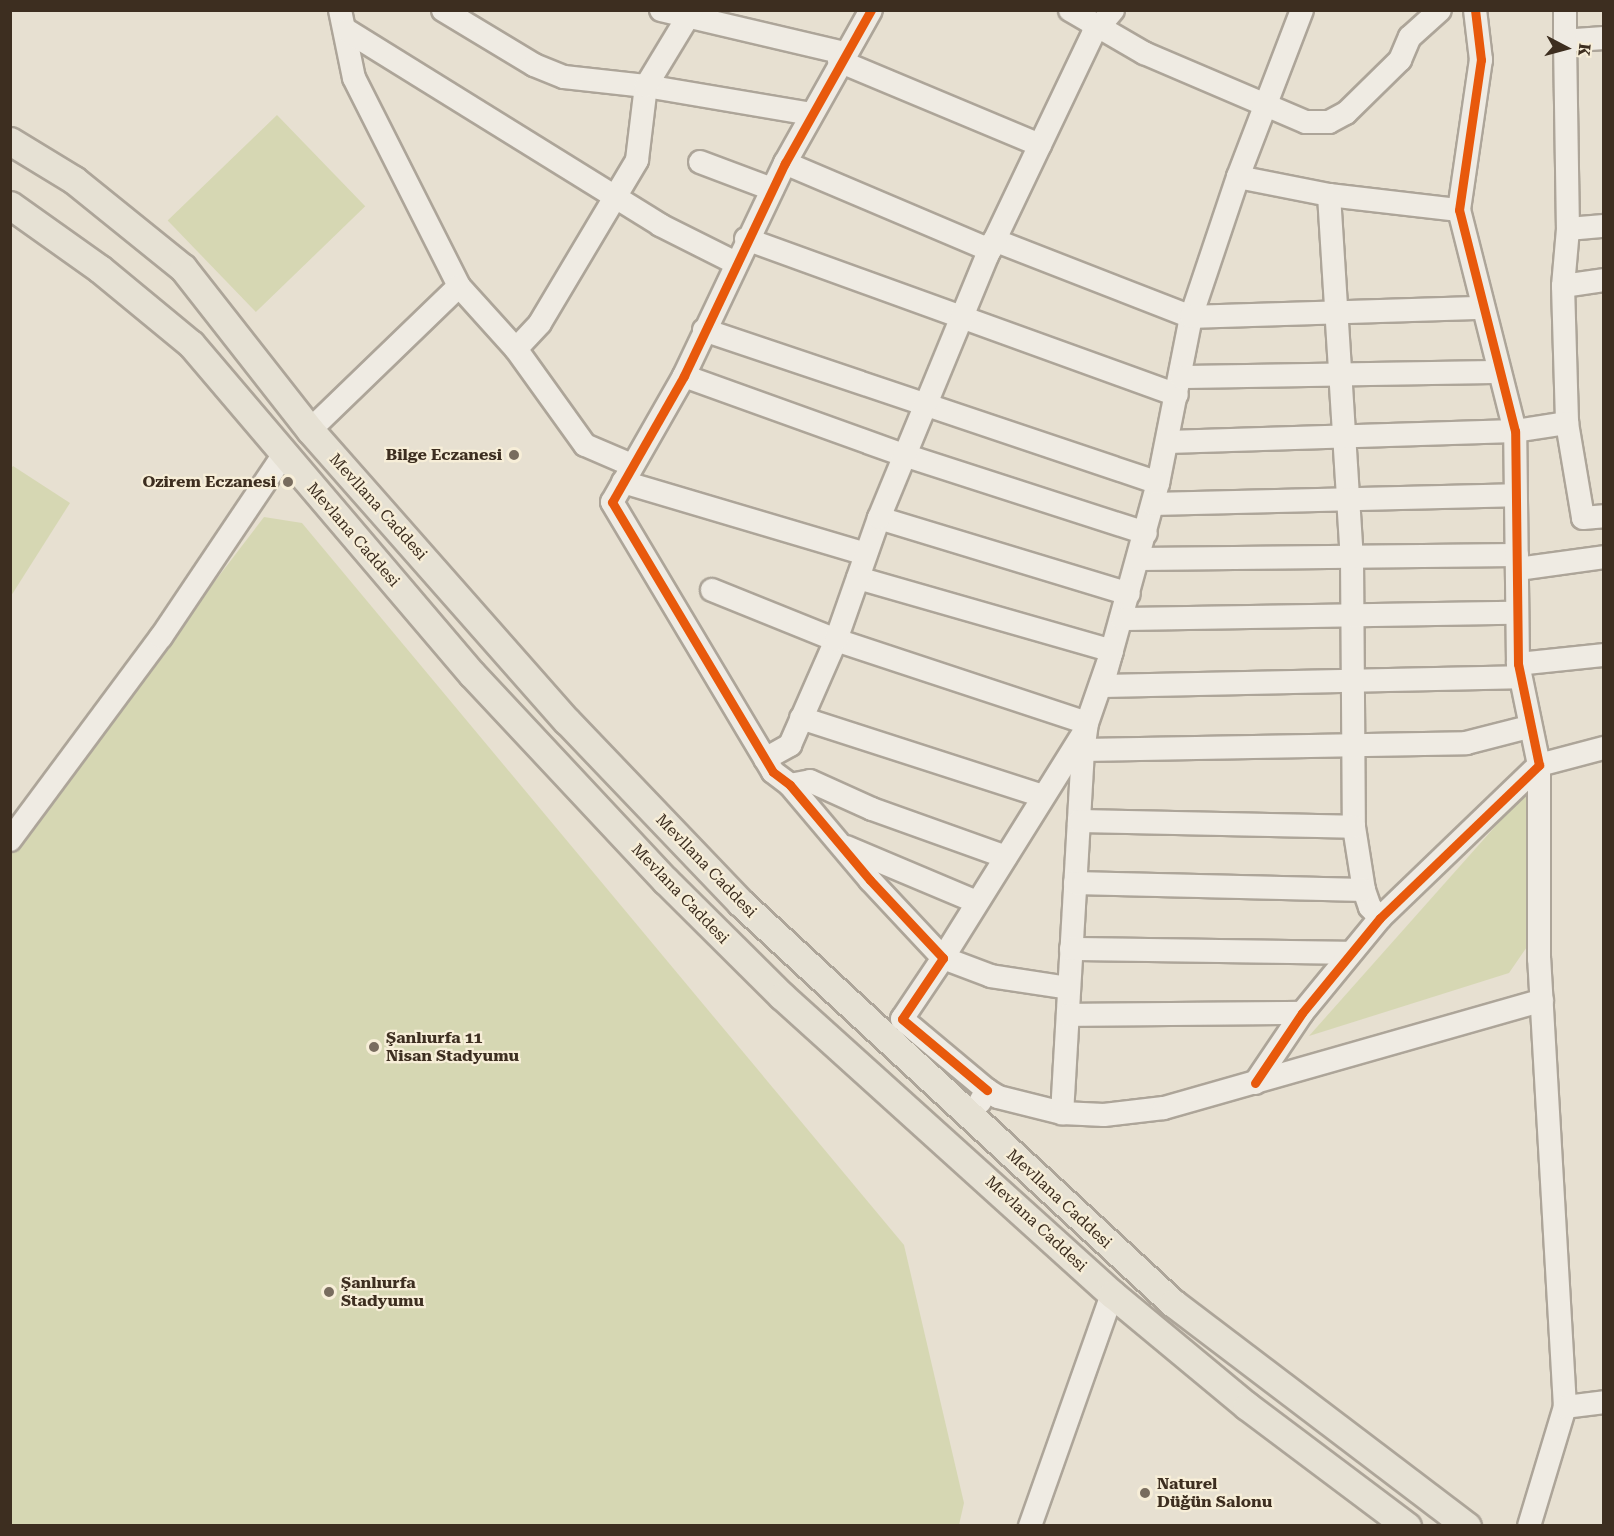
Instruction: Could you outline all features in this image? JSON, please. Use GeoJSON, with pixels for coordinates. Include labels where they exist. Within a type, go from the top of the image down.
{"type":"FeatureCollection","features":[{"type":"Feature","properties":{"kind":"main road","name":"Mevllana Caddesi"},"geometry":{"type":"LineString","coordinates":[[10,141],[74,180],[183,268],[310,430],[567,721],[741,903],[1173,1304],[1467,1526]]}},
{"type":"Feature","properties":{"kind":"main road","name":"Mevlana Caddesi"},"geometry":{"type":"LineString","coordinates":[[10,205],[100,268],[191,344],[472,674],[666,881],[782,996],[1112,1294],[1247,1406],[1407,1526]]}},
{"type":"Feature","properties":{"kind":"street"},"geometry":{"type":"LineString","coordinates":[[443,10],[534,65],[564,77],[646,86],[811,114]]}},
{"type":"Feature","properties":{"kind":"street"},"geometry":{"type":"LineString","coordinates":[[662,10],[690,13],[842,57],[1040,145]]}},
{"type":"Feature","properties":{"kind":"street"},"geometry":{"type":"LineString","coordinates":[[871,10],[842,57],[746,239],[684,376],[612,502],[773,772],[790,785],[943,958],[991,976],[1069,988]]}},
{"type":"Feature","properties":{"kind":"street"},"geometry":{"type":"LineString","coordinates":[[1070,10],[1106,18],[1144,53],[1306,122],[1329,122],[1346,112],[1400,60],[1410,37],[1440,10]]}},
{"type":"Feature","properties":{"kind":"street"},"geometry":{"type":"LineString","coordinates":[[1062,1113],[1086,734],[1140,559],[1168,441],[1191,318],[1238,177],[1302,10]]}},
{"type":"Feature","properties":{"kind":"street"},"geometry":{"type":"LineString","coordinates":[[1475,10],[1481,60],[1459,210],[1481,308],[1515,431],[1519,671],[1529,727],[1539,765],[1542,1000],[1564,1407],[1534,1525]]}},
{"type":"Feature","properties":{"kind":"street"},"geometry":{"type":"LineString","coordinates":[[1565,10],[1568,229],[1563,286],[1567,423],[1583,518],[1604,516]]}},
{"type":"Feature","properties":{"kind":"street"},"geometry":{"type":"LineString","coordinates":[[516,350],[540,323],[637,160],[646,86],[690,13]]}},
{"type":"Feature","properties":{"kind":"street"},"geometry":{"type":"LineString","coordinates":[[765,759],[790,745],[836,640],[879,518],[992,245],[1040,145],[1106,18]]}},
{"type":"Feature","properties":{"kind":"street"},"geometry":{"type":"LineString","coordinates":[[343,20],[615,197],[736,263]]}},
{"type":"Feature","properties":{"kind":"street"},"geometry":{"type":"LineString","coordinates":[[343,20],[354,78],[459,286],[516,350],[585,445],[627,473],[866,554]]}},
{"type":"Feature","properties":{"kind":"street"},"geometry":{"type":"LineString","coordinates":[[1565,41],[1604,39]]}},
{"type":"Feature","properties":{"kind":"street"},"geometry":{"type":"LineString","coordinates":[[700,162],[772,189]]}},
{"type":"Feature","properties":{"kind":"street"},"geometry":{"type":"LineString","coordinates":[[785,163],[992,245],[1191,318],[1481,308]]}},
{"type":"Feature","properties":{"kind":"street"},"geometry":{"type":"LineString","coordinates":[[1238,177],[1329,195],[1459,210]]}},
{"type":"Feature","properties":{"kind":"street"},"geometry":{"type":"LineString","coordinates":[[1329,195],[1339,314],[1339,377],[1352,557],[1354,827],[1364,890],[1370,907],[1380,918]]}},
{"type":"Feature","properties":{"kind":"street"},"geometry":{"type":"LineString","coordinates":[[1568,229],[1604,226]]}},
{"type":"Feature","properties":{"kind":"street"},"geometry":{"type":"LineString","coordinates":[[746,239],[962,318],[1179,386],[1339,377],[1498,372]]}},
{"type":"Feature","properties":{"kind":"street"},"geometry":{"type":"LineString","coordinates":[[1563,286],[1604,280]]}},
{"type":"Feature","properties":{"kind":"street"},"geometry":{"type":"LineString","coordinates":[[310,430],[459,286]]}},
{"type":"Feature","properties":{"kind":"street"},"geometry":{"type":"LineString","coordinates":[[704,330],[927,404],[1156,494],[1346,498],[1515,495]]}},
{"type":"Feature","properties":{"kind":"street"},"geometry":{"type":"LineString","coordinates":[[684,376],[904,455],[1146,533]]}},
{"type":"Feature","properties":{"kind":"street"},"geometry":{"type":"LineString","coordinates":[[1168,441],[1515,431],[1567,423]]}},
{"type":"Feature","properties":{"kind":"street"},"geometry":{"type":"LineString","coordinates":[[10,840],[161,637],[284,454]]}},
{"type":"Feature","properties":{"kind":"street"},"geometry":{"type":"LineString","coordinates":[[879,518],[1129,594]]}},
{"type":"Feature","properties":{"kind":"street"},"geometry":{"type":"LineString","coordinates":[[1140,559],[1352,557],[1517,562],[1604,557]]}},
{"type":"Feature","properties":{"kind":"street"},"geometry":{"type":"LineString","coordinates":[[858,578],[1112,651],[1102,686]]}},
{"type":"Feature","properties":{"kind":"street"},"geometry":{"type":"LineString","coordinates":[[712,590],[836,640],[1086,734],[1353,747],[1466,743],[1529,727]]}},
{"type":"Feature","properties":{"kind":"street"},"geometry":{"type":"LineString","coordinates":[[1122,619],[1517,613]]}},
{"type":"Feature","properties":{"kind":"street"},"geometry":{"type":"LineString","coordinates":[[1102,686],[1352,681],[1519,671],[1604,655]]}},
{"type":"Feature","properties":{"kind":"street"},"geometry":{"type":"LineString","coordinates":[[801,718],[1043,796]]}},
{"type":"Feature","properties":{"kind":"street"},"geometry":{"type":"LineString","coordinates":[[1086,734],[1043,796],[943,958],[902,1019],[998,1097],[1062,1113],[1132,1114],[1255,1083],[1542,1000]]}},
{"type":"Feature","properties":{"kind":"street"},"geometry":{"type":"LineString","coordinates":[[1255,1083],[1302,1013],[1380,918],[1539,765],[1604,748]]}},
{"type":"Feature","properties":{"kind":"street"},"geometry":{"type":"LineString","coordinates":[[790,785],[810,781],[872,809],[1006,856]]}},
{"type":"Feature","properties":{"kind":"street"},"geometry":{"type":"LineString","coordinates":[[1079,821],[1354,827]]}},
{"type":"Feature","properties":{"kind":"street"},"geometry":{"type":"LineString","coordinates":[[842,846],[977,902]]}},
{"type":"Feature","properties":{"kind":"street"},"geometry":{"type":"LineString","coordinates":[[1075,883],[1364,890]]}},
{"type":"Feature","properties":{"kind":"street"},"geometry":{"type":"LineString","coordinates":[[1071,949],[1350,953]]}},
{"type":"Feature","properties":{"kind":"street"},"geometry":{"type":"LineString","coordinates":[[1068,1014],[1302,1013]]}},
{"type":"Feature","properties":{"kind":"street"},"geometry":{"type":"LineString","coordinates":[[972,1118],[987,1090]]}},
{"type":"Feature","properties":{"kind":"street"},"geometry":{"type":"LineString","coordinates":[[1030,1526],[1112,1294]]}},
{"type":"Feature","properties":{"kind":"street"},"geometry":{"type":"LineString","coordinates":[[1564,1407],[1604,1402]]}},
{"type":"Feature","properties":{"kind":"green space"},"geometry":{"type":"Polygon","coordinates":[[[277,115],[365,206],[256,312],[168,221],[277,115]]]}},
{"type":"Feature","properties":{"kind":"green space"},"geometry":{"type":"Polygon","coordinates":[[[13,466],[70,503],[11,596],[10,470],[13,466]]]}},
{"type":"Feature","properties":{"kind":"green space","name":"Şanlıurfa 11 Nisan Stadyumu"},"geometry":{"type":"Polygon","coordinates":[[[264,517],[302,523],[904,1245],[964,1503],[959,1525],[11,1525],[10,849],[264,517]]]}},
{"type":"Feature","properties":{"kind":"green space"},"geometry":{"type":"Polygon","coordinates":[[[1531,786],[1529,944],[1509,973],[1309,1036],[1531,786]]]}},
{"type":"Feature","properties":{"kind":"cycle path"},"geometry":{"type":"LineString","coordinates":[[871,10],[785,163],[684,376],[612,502],[773,772],[790,785],[870,880],[943,958],[902,1019],[987,1090]]}},
{"type":"Feature","properties":{"kind":"cycle path"},"geometry":{"type":"LineString","coordinates":[[1255,1083],[1302,1013],[1380,918],[1539,765],[1518,664],[1515,431],[1459,210],[1481,60],[1475,10]]}},
{"type":"Feature","properties":{"kind":"place","name":"Bilge Eczanesi"},"geometry":{"type":"Point","coordinates":[514,455]}},
{"type":"Feature","properties":{"kind":"place","name":"Ozirem Eczanesi"},"geometry":{"type":"Point","coordinates":[288,482]}},
{"type":"Feature","properties":{"kind":"place","name":"Şanlıurfa 11 Nisan Stadyumu"},"geometry":{"type":"Point","coordinates":[374,1047]}},
{"type":"Feature","properties":{"kind":"place","name":"Şanlıurfa Stadyumu"},"geometry":{"type":"Point","coordinates":[329,1292]}},
{"type":"Feature","properties":{"kind":"place","name":"Naturel Düğün Salonu"},"geometry":{"type":"Point","coordinates":[1145,1493]}}]}
